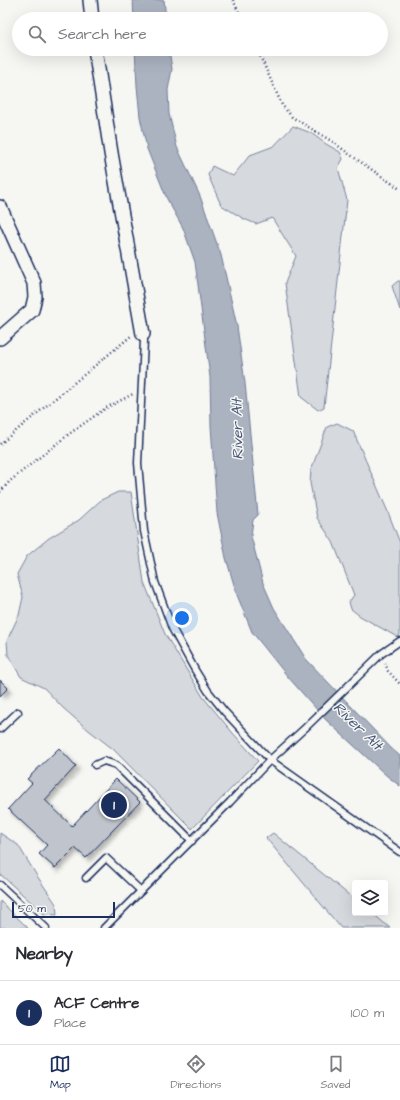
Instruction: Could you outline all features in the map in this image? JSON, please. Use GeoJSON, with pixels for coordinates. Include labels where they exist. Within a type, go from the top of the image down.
{"type":"FeatureCollection","features":[{"type":"Feature","properties":{"kind":"street"},"geometry":{"type":"LineString","coordinates":[[90,0],[91,12]]}},
{"type":"Feature","properties":{"kind":"street"},"geometry":{"type":"LineString","coordinates":[[96,56],[111,153],[142,331]]}},
{"type":"Feature","properties":{"kind":"street"},"geometry":{"type":"LineString","coordinates":[[0,207],[34,283],[35,297],[32,310],[0,338]]}},
{"type":"Feature","properties":{"kind":"lane"},"geometry":{"type":"LineString","coordinates":[[142,331],[144,341],[138,463],[144,531],[155,582],[172,628],[208,691],[224,711],[270,760],[400,852]]}},
{"type":"Feature","properties":{"kind":"lane"},"geometry":{"type":"LineString","coordinates":[[104,928],[192,841],[270,760],[381,654],[400,641]]}},
{"type":"Feature","properties":{"kind":"lane"},"geometry":{"type":"LineString","coordinates":[[0,729],[18,712]]}},
{"type":"Feature","properties":{"kind":"lane"},"geometry":{"type":"LineString","coordinates":[[95,765],[104,762],[116,765],[192,841]]}},
{"type":"Feature","properties":{"kind":"lane"},"geometry":{"type":"LineString","coordinates":[[86,878],[106,858],[141,891]]}},
{"type":"Feature","properties":{"kind":"lane"},"geometry":{"type":"LineString","coordinates":[[0,885],[46,928]]}},
{"type":"Feature","properties":{"kind":"path"},"geometry":{"type":"LineString","coordinates":[[233,0],[239,12]]}},
{"type":"Feature","properties":{"kind":"path"},"geometry":{"type":"LineString","coordinates":[[260,56],[282,105],[292,117],[333,142],[348,154],[400,189]]}},
{"type":"Feature","properties":{"kind":"path"},"geometry":{"type":"LineString","coordinates":[[0,444],[142,331]]}},
{"type":"Feature","properties":{"kind":"path"},"geometry":{"type":"LineString","coordinates":[[0,492],[10,481],[68,434],[106,408],[142,388]]}},
{"type":"Feature","properties":{"kind":"path"},"geometry":{"type":"LineString","coordinates":[[381,654],[388,670],[400,684]]}},
{"type":"Feature","properties":{"kind":"shaded area"},"geometry":{"type":"Polygon","coordinates":[[[293,126],[311,133],[340,152],[343,159],[338,168],[347,200],[324,407],[318,410],[301,397],[285,283],[296,256],[272,218],[256,224],[244,219],[221,205],[208,175],[212,166],[233,176],[250,155],[274,146],[293,126]]]}},
{"type":"Feature","properties":{"kind":"shaded area"},"geometry":{"type":"Polygon","coordinates":[[[400,281],[400,310],[392,286],[400,281]]]}},
{"type":"Feature","properties":{"kind":"shaded area"},"geometry":{"type":"Polygon","coordinates":[[[337,423],[353,431],[400,543],[400,635],[397,637],[360,616],[351,609],[349,602],[354,595],[333,542],[317,518],[310,483],[311,470],[327,427],[337,423]]]}},
{"type":"Feature","properties":{"kind":"shaded area"},"geometry":{"type":"Polygon","coordinates":[[[118,492],[131,492],[144,582],[165,634],[203,697],[258,761],[192,829],[113,749],[63,708],[44,688],[21,677],[8,655],[7,641],[19,615],[23,597],[17,574],[27,556],[49,538],[79,520],[101,500],[118,492]]]}},
{"type":"Feature","properties":{"kind":"shaded area"},"geometry":{"type":"Polygon","coordinates":[[[0,833],[18,845],[56,904],[57,915],[44,914],[0,874],[0,833]]]}},
{"type":"Feature","properties":{"kind":"shaded area"},"geometry":{"type":"Polygon","coordinates":[[[273,833],[352,898],[352,916],[376,916],[390,928],[341,928],[266,838],[273,833]]]}},
{"type":"Feature","properties":{"kind":"shaded area"},"geometry":{"type":"Polygon","coordinates":[[[0,901],[28,928],[0,928],[0,901]]]}},
{"type":"Feature","properties":{"kind":"water"},"geometry":{"type":"Polygon","coordinates":[[[133,0],[164,0],[165,12],[134,12],[133,0]]]}},
{"type":"Feature","properties":{"kind":"water","name":"River Alt"},"geometry":{"type":"Polygon","coordinates":[[[135,56],[170,56],[172,69],[168,90],[169,114],[177,147],[200,196],[221,255],[237,326],[245,383],[258,515],[253,520],[251,536],[263,583],[274,608],[306,659],[400,756],[400,786],[326,720],[288,677],[252,632],[237,595],[226,558],[217,513],[211,426],[210,377],[195,262],[183,228],[167,199],[147,149],[140,117],[135,56]]]}},
{"type":"Feature","properties":{"kind":"building"},"geometry":{"type":"Polygon","coordinates":[[[0,680],[8,688],[0,696],[0,680]]]}},
{"type":"Feature","properties":{"kind":"building"},"geometry":{"type":"Polygon","coordinates":[[[59,748],[76,766],[45,800],[72,826],[116,779],[140,802],[86,858],[75,848],[55,868],[39,854],[47,845],[8,809],[32,783],[27,779],[59,748]]]}},
{"type":"Feature","properties":{"kind":"place","name":"ACF Centre"},"geometry":{"type":"Point","coordinates":[114,805]}}]}
